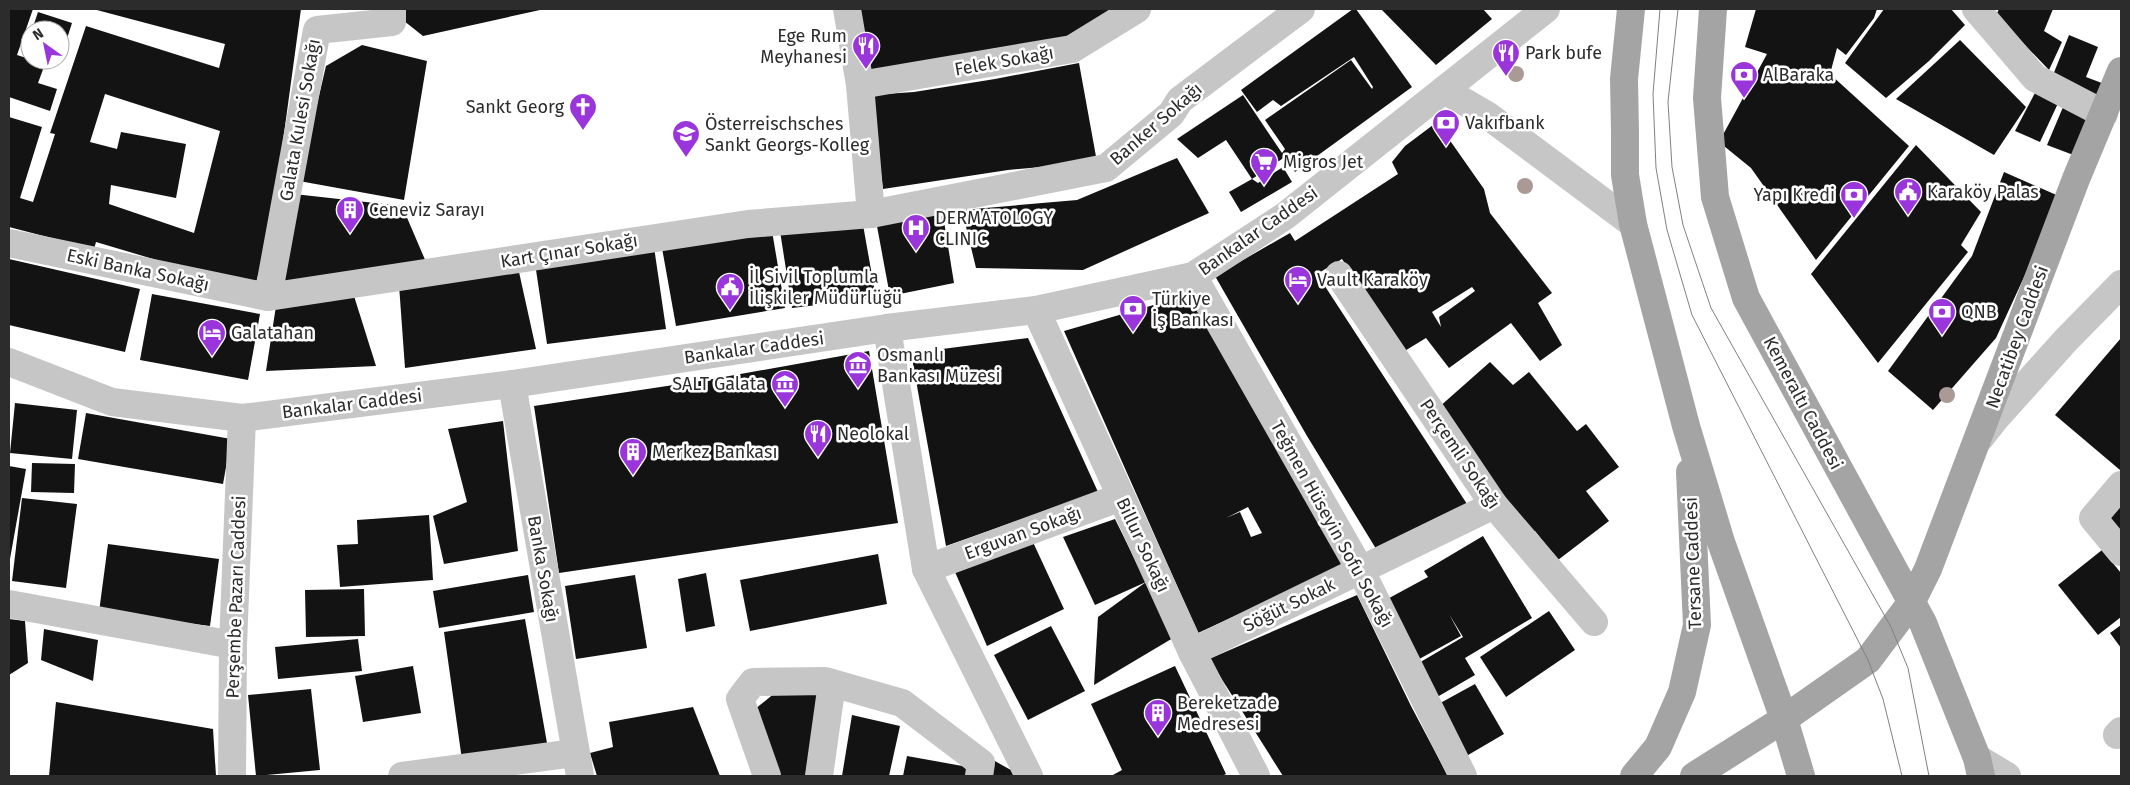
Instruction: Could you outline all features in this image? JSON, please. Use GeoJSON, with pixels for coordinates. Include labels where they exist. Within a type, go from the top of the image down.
{"type":"FeatureCollection","features":[{"type":"Feature","properties":{"kind":"main road"},"geometry":{"type":"LineString","coordinates":[[1631,9],[1624,79],[1625,175],[1633,224],[1686,426],[1721,542],[1784,720],[1801,776]]}},
{"type":"Feature","properties":{"kind":"main road","name":"Kemeraltı Caddesi"},"geometry":{"type":"LineString","coordinates":[[1713,9],[1707,98],[1715,197],[1746,298],[1923,623],[1979,767]]}},
{"type":"Feature","properties":{"kind":"main road","name":"Necatibey Caddesi"},"geometry":{"type":"LineString","coordinates":[[1784,720],[1868,660],[1911,603],[1928,569],[2076,179],[2121,71]]}},
{"type":"Feature","properties":{"kind":"main road","name":"Tersane Caddesi"},"geometry":{"type":"LineString","coordinates":[[1634,776],[1658,747],[1682,692],[1697,625],[1686,426]]}},
{"type":"Feature","properties":{"kind":"main road"},"geometry":{"type":"LineString","coordinates":[[1694,776],[1784,720]]}},
{"type":"Feature","properties":{"kind":"street","name":"Galata Kulesi Sokağı"},"geometry":{"type":"LineString","coordinates":[[268,297],[317,30],[392,22],[392,9]]}},
{"type":"Feature","properties":{"kind":"street"},"geometry":{"type":"LineString","coordinates":[[847,9],[860,85],[871,214]]}},
{"type":"Feature","properties":{"kind":"street","name":"Felek Sokağı"},"geometry":{"type":"LineString","coordinates":[[860,85],[1072,49],[1136,9]]}},
{"type":"Feature","properties":{"kind":"street","name":"Banker Sokağı"},"geometry":{"type":"LineString","coordinates":[[871,214],[1106,168],[1171,114],[1180,100],[1301,9]]}},
{"type":"Feature","properties":{"kind":"street","name":"Bankalar Caddesi"},"geometry":{"type":"LineString","coordinates":[[9,362],[112,402],[242,418],[512,384],[887,328],[1036,310],[1193,276],[1285,216],[1546,9]]}},
{"type":"Feature","properties":{"kind":"street"},"geometry":{"type":"LineString","coordinates":[[1976,9],[2035,78],[2104,114]]}},
{"type":"Feature","properties":{"kind":"street"},"geometry":{"type":"LineString","coordinates":[[1444,90],[1487,114],[1633,224]]}},
{"type":"Feature","properties":{"kind":"street","name":"Kart Çınar Sokağı"},"geometry":{"type":"LineString","coordinates":[[268,297],[748,224],[871,214]]}},
{"type":"Feature","properties":{"kind":"street","name":"Eski Banka Sokağı"},"geometry":{"type":"LineString","coordinates":[[9,243],[268,297]]}},
{"type":"Feature","properties":{"kind":"street","name":"Perçemli Sokağı"},"geometry":{"type":"LineString","coordinates":[[1339,275],[1494,505],[1594,622]]}},
{"type":"Feature","properties":{"kind":"street","name":"Teğmen Hüseyin Sofu Sokağı"},"geometry":{"type":"LineString","coordinates":[[1193,276],[1361,571],[1463,776]]}},
{"type":"Feature","properties":{"kind":"street"},"geometry":{"type":"LineString","coordinates":[[1973,447],[1995,419],[2066,340],[2121,284]]}},
{"type":"Feature","properties":{"kind":"street","name":"Billur Sokağı"},"geometry":{"type":"LineString","coordinates":[[1036,310],[1192,652],[1256,776]]}},
{"type":"Feature","properties":{"kind":"street"},"geometry":{"type":"LineString","coordinates":[[887,328],[926,569],[1029,776]]}},
{"type":"Feature","properties":{"kind":"street","name":"Banka Sokağı"},"geometry":{"type":"LineString","coordinates":[[512,384],[577,765]]}},
{"type":"Feature","properties":{"kind":"street","name":"Perşembe Pazarı Caddesi"},"geometry":{"type":"LineString","coordinates":[[232,776],[233,645],[242,418]]}},
{"type":"Feature","properties":{"kind":"street"},"geometry":{"type":"LineString","coordinates":[[2121,485],[2093,518],[2121,552]]}},
{"type":"Feature","properties":{"kind":"street","name":"Erguvan Sokağı"},"geometry":{"type":"LineString","coordinates":[[926,569],[1121,497]]}},
{"type":"Feature","properties":{"kind":"street","name":"Söğüt Sokak"},"geometry":{"type":"LineString","coordinates":[[1192,652],[1494,505]]}},
{"type":"Feature","properties":{"kind":"street"},"geometry":{"type":"LineString","coordinates":[[9,604],[233,645]]}},
{"type":"Feature","properties":{"kind":"street"},"geometry":{"type":"LineString","coordinates":[[767,776],[740,699],[753,682],[825,680],[902,703],[980,769]]}},
{"type":"Feature","properties":{"kind":"street"},"geometry":{"type":"LineString","coordinates":[[819,776],[832,683]]}},
{"type":"Feature","properties":{"kind":"street"},"geometry":{"type":"LineString","coordinates":[[402,776],[577,765]]}},
{"type":"Feature","properties":{"kind":"street"},"geometry":{"type":"LineString","coordinates":[[1979,767],[2007,776]]}},
{"type":"Feature","properties":{"kind":"building"},"geometry":{"type":"Polygon","coordinates":[[[9,9],[33,9],[29,20],[20,20],[20,46],[17,55],[20,56],[20,70],[43,70],[38,83],[57,89],[50,111],[9,97],[9,9]]]}},
{"type":"Feature","properties":{"kind":"building"},"geometry":{"type":"Polygon","coordinates":[[[93,9],[301,9],[270,236],[254,289],[96,242],[94,249],[9,227],[9,117],[42,127],[20,198],[33,202],[55,134],[50,133],[86,26],[219,68],[225,44],[93,9]],[[105,94],[90,142],[117,149],[121,132],[186,144],[176,198],[111,185],[109,204],[194,233],[220,131],[105,94]]]}},
{"type":"Feature","properties":{"kind":"building"},"geometry":{"type":"Polygon","coordinates":[[[401,9],[540,10],[423,36],[399,17],[401,9]]]}},
{"type":"Feature","properties":{"kind":"building"},"geometry":{"type":"Polygon","coordinates":[[[854,9],[1119,9],[1068,45],[866,70],[854,9]]]}},
{"type":"Feature","properties":{"kind":"building"},"geometry":{"type":"Polygon","coordinates":[[[1353,9],[1356,9],[1412,87],[1295,172],[1285,157],[1252,179],[1226,140],[1198,158],[1177,139],[1243,95],[1282,153],[1285,149],[1265,120],[1351,60],[1372,89],[1373,87],[1354,57],[1281,106],[1273,100],[1257,112],[1241,90],[1353,9]]]}},
{"type":"Feature","properties":{"kind":"building"},"geometry":{"type":"Polygon","coordinates":[[[1381,9],[1483,9],[1492,19],[1436,65],[1381,9]]]}},
{"type":"Feature","properties":{"kind":"building"},"geometry":{"type":"Polygon","coordinates":[[[1756,9],[1877,9],[1874,18],[1846,55],[1837,48],[1830,74],[1909,146],[1816,260],[1751,168],[1719,142],[1767,54],[1745,47],[1756,9]]]}},
{"type":"Feature","properties":{"kind":"building"},"geometry":{"type":"Polygon","coordinates":[[[1884,9],[1951,9],[1965,25],[1929,61],[1886,98],[1845,63],[1884,9]]]}},
{"type":"Feature","properties":{"kind":"building"},"geometry":{"type":"Polygon","coordinates":[[[1999,9],[2053,9],[2044,31],[2062,42],[2049,70],[1996,15],[1999,9]]]}},
{"type":"Feature","properties":{"kind":"building"},"geometry":{"type":"Polygon","coordinates":[[[38,12],[63,20],[35,20],[38,12]]]}},
{"type":"Feature","properties":{"kind":"building"},"geometry":{"type":"Polygon","coordinates":[[[2069,35],[2098,47],[2086,77],[2107,85],[2099,104],[2049,85],[2069,35]]]}},
{"type":"Feature","properties":{"kind":"building"},"geometry":{"type":"Polygon","coordinates":[[[1960,40],[2026,107],[1994,155],[1896,99],[1960,40]]]}},
{"type":"Feature","properties":{"kind":"building"},"geometry":{"type":"Polygon","coordinates":[[[362,45],[427,61],[404,200],[299,181],[326,66],[362,45]]]}},
{"type":"Feature","properties":{"kind":"building"},"geometry":{"type":"Polygon","coordinates":[[[1079,63],[1097,162],[1008,170],[883,189],[871,95],[914,92],[1079,63]]]}},
{"type":"Feature","properties":{"kind":"building"},"geometry":{"type":"Polygon","coordinates":[[[2036,91],[2060,99],[2040,142],[2015,131],[2036,91]]]}},
{"type":"Feature","properties":{"kind":"building"},"geometry":{"type":"Polygon","coordinates":[[[2066,100],[2094,111],[2076,156],[2047,145],[2066,100]]]}},
{"type":"Feature","properties":{"kind":"building"},"geometry":{"type":"Polygon","coordinates":[[[1437,122],[1484,189],[1490,213],[1552,293],[1538,303],[1562,345],[1540,361],[1511,323],[1449,368],[1426,338],[1403,352],[1342,259],[1317,274],[1467,504],[1378,552],[1307,436],[1215,276],[1290,233],[1295,241],[1398,174],[1392,162],[1405,146],[1437,122]],[[1472,287],[1432,312],[1441,327],[1439,317],[1475,291],[1472,287]]]}},
{"type":"Feature","properties":{"kind":"building"},"geometry":{"type":"Polygon","coordinates":[[[1916,145],[1981,212],[1961,245],[1968,252],[1878,363],[1811,274],[1916,145]]]}},
{"type":"Feature","properties":{"kind":"building"},"geometry":{"type":"Polygon","coordinates":[[[1177,158],[1209,213],[1083,270],[976,268],[962,210],[1077,200],[1177,158]]]}},
{"type":"Feature","properties":{"kind":"building"},"geometry":{"type":"Polygon","coordinates":[[[1283,167],[1292,182],[1241,212],[1229,192],[1252,179],[1258,183],[1283,167]]]}},
{"type":"Feature","properties":{"kind":"building"},"geometry":{"type":"Polygon","coordinates":[[[2004,172],[2061,197],[1996,338],[1933,410],[1888,371],[1972,256],[2004,172]]]}},
{"type":"Feature","properties":{"kind":"building","name":"Ceneviz Sarayı"},"geometry":{"type":"Polygon","coordinates":[[[294,194],[402,206],[426,262],[277,282],[294,194]]]}},
{"type":"Feature","properties":{"kind":"building"},"geometry":{"type":"Polygon","coordinates":[[[942,209],[954,283],[890,296],[876,221],[942,209]]]}},
{"type":"Feature","properties":{"kind":"building"},"geometry":{"type":"Polygon","coordinates":[[[862,219],[876,298],[792,308],[780,231],[862,219]]]}},
{"type":"Feature","properties":{"kind":"building"},"geometry":{"type":"Polygon","coordinates":[[[772,231],[785,308],[676,326],[662,248],[772,231]]]}},
{"type":"Feature","properties":{"kind":"building"},"geometry":{"type":"Polygon","coordinates":[[[654,247],[666,329],[547,344],[535,263],[654,247]]]}},
{"type":"Feature","properties":{"kind":"building"},"geometry":{"type":"Polygon","coordinates":[[[9,259],[140,289],[125,352],[9,325],[9,259]]]}},
{"type":"Feature","properties":{"kind":"building"},"geometry":{"type":"Polygon","coordinates":[[[519,272],[536,349],[405,368],[399,285],[519,272]]]}},
{"type":"Feature","properties":{"kind":"building"},"geometry":{"type":"Polygon","coordinates":[[[152,294],[260,314],[248,380],[140,360],[152,294]]]}},
{"type":"Feature","properties":{"kind":"building"},"geometry":{"type":"Polygon","coordinates":[[[1188,295],[1224,351],[1346,565],[1198,633],[1064,331],[1188,295]],[[1248,507],[1226,518],[1240,512],[1251,537],[1262,533],[1248,507]]]}},
{"type":"Feature","properties":{"kind":"building"},"geometry":{"type":"Polygon","coordinates":[[[354,296],[376,366],[266,371],[276,306],[354,296]]]}},
{"type":"Feature","properties":{"kind":"building"},"geometry":{"type":"Polygon","coordinates":[[[1028,338],[1098,492],[946,546],[911,353],[1028,338]]]}},
{"type":"Feature","properties":{"kind":"building"},"geometry":{"type":"Polygon","coordinates":[[[2121,338],[2121,468],[2120,470],[2055,415],[2121,338]]]}},
{"type":"Feature","properties":{"kind":"building"},"geometry":{"type":"Polygon","coordinates":[[[869,351],[898,523],[559,573],[534,406],[707,380],[869,351]]]}},
{"type":"Feature","properties":{"kind":"building"},"geometry":{"type":"Polygon","coordinates":[[[1490,362],[1513,385],[1529,372],[1577,431],[1586,424],[1619,467],[1586,491],[1609,521],[1558,560],[1535,531],[1530,535],[1438,408],[1490,362]]]}},
{"type":"Feature","properties":{"kind":"building"},"geometry":{"type":"Polygon","coordinates":[[[15,403],[77,410],[72,459],[10,453],[15,403]]]}},
{"type":"Feature","properties":{"kind":"building"},"geometry":{"type":"Polygon","coordinates":[[[86,413],[231,439],[223,484],[78,459],[86,413]]]}},
{"type":"Feature","properties":{"kind":"building"},"geometry":{"type":"Polygon","coordinates":[[[503,421],[518,551],[444,564],[433,516],[467,502],[448,429],[503,421]]]}},
{"type":"Feature","properties":{"kind":"building"},"geometry":{"type":"Polygon","coordinates":[[[32,463],[75,464],[74,493],[31,492],[32,463]]]}},
{"type":"Feature","properties":{"kind":"building"},"geometry":{"type":"Polygon","coordinates":[[[9,466],[26,469],[10,559],[9,559],[9,466]]]}},
{"type":"Feature","properties":{"kind":"building"},"geometry":{"type":"Polygon","coordinates":[[[2121,496],[2121,544],[2103,524],[2121,496]]]}},
{"type":"Feature","properties":{"kind":"building"},"geometry":{"type":"Polygon","coordinates":[[[22,498],[77,504],[66,588],[12,581],[22,498]]]}},
{"type":"Feature","properties":{"kind":"building"},"geometry":{"type":"Polygon","coordinates":[[[429,515],[433,580],[340,587],[337,545],[358,544],[357,520],[429,515]]]}},
{"type":"Feature","properties":{"kind":"building"},"geometry":{"type":"Polygon","coordinates":[[[1115,519],[1146,582],[1095,605],[1063,537],[1115,519]]]}},
{"type":"Feature","properties":{"kind":"building"},"geometry":{"type":"Polygon","coordinates":[[[1483,536],[1532,618],[1465,658],[1475,675],[1432,700],[1412,667],[1463,637],[1449,614],[1461,636],[1412,663],[1380,603],[1428,577],[1424,571],[1483,536]]]}},
{"type":"Feature","properties":{"kind":"building"},"geometry":{"type":"Polygon","coordinates":[[[1032,540],[1064,609],[987,646],[955,572],[1032,540]]]}},
{"type":"Feature","properties":{"kind":"building"},"geometry":{"type":"Polygon","coordinates":[[[108,544],[219,559],[210,626],[99,612],[108,544]]]}},
{"type":"Feature","properties":{"kind":"building"},"geometry":{"type":"Polygon","coordinates":[[[2102,550],[2121,573],[2121,617],[2098,635],[2058,585],[2102,550]]]}},
{"type":"Feature","properties":{"kind":"building"},"geometry":{"type":"Polygon","coordinates":[[[878,554],[887,604],[750,631],[740,580],[878,554]]]}},
{"type":"Feature","properties":{"kind":"building"},"geometry":{"type":"Polygon","coordinates":[[[706,573],[715,626],[686,632],[678,579],[706,573]]]}},
{"type":"Feature","properties":{"kind":"building"},"geometry":{"type":"Polygon","coordinates":[[[528,575],[534,612],[439,628],[433,591],[528,575]]]}},
{"type":"Feature","properties":{"kind":"building"},"geometry":{"type":"Polygon","coordinates":[[[635,575],[647,648],[576,659],[565,586],[635,575]]]}},
{"type":"Feature","properties":{"kind":"building"},"geometry":{"type":"Polygon","coordinates":[[[1146,582],[1173,638],[1094,685],[1098,617],[1146,582]]]}},
{"type":"Feature","properties":{"kind":"building"},"geometry":{"type":"Polygon","coordinates":[[[364,589],[365,636],[306,637],[305,590],[364,589]]]}},
{"type":"Feature","properties":{"kind":"building"},"geometry":{"type":"Polygon","coordinates":[[[1357,595],[1411,706],[1448,776],[1283,776],[1209,659],[1357,595]]]}},
{"type":"Feature","properties":{"kind":"building"},"geometry":{"type":"Polygon","coordinates":[[[1549,611],[1575,650],[1506,697],[1480,657],[1549,611]]]}},
{"type":"Feature","properties":{"kind":"building"},"geometry":{"type":"Polygon","coordinates":[[[9,619],[25,621],[28,663],[9,675],[9,619]]]}},
{"type":"Feature","properties":{"kind":"building"},"geometry":{"type":"Polygon","coordinates":[[[525,619],[547,743],[462,760],[444,632],[525,619]]]}},
{"type":"Feature","properties":{"kind":"building"},"geometry":{"type":"Polygon","coordinates":[[[2121,625],[2121,648],[2110,633],[2121,625]]]}},
{"type":"Feature","properties":{"kind":"building"},"geometry":{"type":"Polygon","coordinates":[[[1051,626],[1085,691],[1028,720],[994,655],[1051,626]]]}},
{"type":"Feature","properties":{"kind":"building"},"geometry":{"type":"Polygon","coordinates":[[[44,629],[98,640],[93,681],[41,660],[44,629]]]}},
{"type":"Feature","properties":{"kind":"building"},"geometry":{"type":"Polygon","coordinates":[[[358,639],[362,671],[278,679],[275,647],[358,639]]]}},
{"type":"Feature","properties":{"kind":"building"},"geometry":{"type":"Polygon","coordinates":[[[413,666],[421,713],[363,722],[355,676],[413,666]]]}},
{"type":"Feature","properties":{"kind":"building","name":"Bereketzade Medresesi"},"geometry":{"type":"Polygon","coordinates":[[[1175,666],[1226,774],[1222,776],[1111,776],[1122,770],[1091,704],[1175,666]]]}},
{"type":"Feature","properties":{"kind":"building"},"geometry":{"type":"Polygon","coordinates":[[[1475,684],[1504,734],[1463,758],[1433,707],[1475,684]]]}},
{"type":"Feature","properties":{"kind":"building"},"geometry":{"type":"Polygon","coordinates":[[[781,688],[826,696],[813,776],[775,776],[749,714],[781,688]]]}},
{"type":"Feature","properties":{"kind":"building"},"geometry":{"type":"Polygon","coordinates":[[[311,689],[320,770],[256,776],[248,695],[311,689]]]}},
{"type":"Feature","properties":{"kind":"building"},"geometry":{"type":"Polygon","coordinates":[[[56,702],[213,729],[216,776],[49,776],[56,702]]]}},
{"type":"Feature","properties":{"kind":"building"},"geometry":{"type":"Polygon","coordinates":[[[693,707],[720,776],[597,776],[590,753],[613,747],[609,722],[693,707]]]}},
{"type":"Feature","properties":{"kind":"building"},"geometry":{"type":"Polygon","coordinates":[[[852,715],[900,726],[889,776],[842,776],[852,715]]]}},
{"type":"Feature","properties":{"kind":"building"},"geometry":{"type":"Polygon","coordinates":[[[907,756],[968,767],[966,776],[903,776],[907,756]]]}},
{"type":"Feature","properties":{"kind":"building"},"geometry":{"type":"Polygon","coordinates":[[[993,760],[1018,774],[1018,776],[991,776],[993,760]]]}},
{"type":"Feature","properties":{"kind":"tram line"},"geometry":{"type":"LineString","coordinates":[[1660,9],[1653,94],[1656,168],[1667,230],[1692,315],[1868,660],[1883,699],[1902,776]]}},
{"type":"Feature","properties":{"kind":"tram line"},"geometry":{"type":"LineString","coordinates":[[1678,9],[1668,102],[1672,167],[1683,225],[1711,308],[1891,627],[1908,668],[1929,776]]}},
{"type":"Feature","properties":{"kind":"place","name":"Ege Rum Meyhanesi"},"geometry":{"type":"Point","coordinates":[866,70]}},
{"type":"Feature","properties":{"kind":"place","name":"Park bufe"},"geometry":{"type":"Point","coordinates":[1506,77]}},
{"type":"Feature","properties":{"kind":"place","name":"AlBaraka"},"geometry":{"type":"Point","coordinates":[1744,99]}},
{"type":"Feature","properties":{"kind":"place","name":"Sankt Georg"},"geometry":{"type":"Point","coordinates":[583,131]}},
{"type":"Feature","properties":{"kind":"place","name":"Vakıfbank"},"geometry":{"type":"Point","coordinates":[1446,147]}},
{"type":"Feature","properties":{"kind":"place","name":"Österreischsches Sankt Georgs-Kolleg"},"geometry":{"type":"Point","coordinates":[686,158]}},
{"type":"Feature","properties":{"kind":"place","name":"Migros Jet"},"geometry":{"type":"Point","coordinates":[1264,186]}},
{"type":"Feature","properties":{"kind":"place","name":"Karaköy Palas"},"geometry":{"type":"Point","coordinates":[1908,216]}},
{"type":"Feature","properties":{"kind":"place","name":"Yapı Kredi"},"geometry":{"type":"Point","coordinates":[1854,219]}},
{"type":"Feature","properties":{"kind":"place","name":"Ceneviz Sarayı"},"geometry":{"type":"Point","coordinates":[350,234]}},
{"type":"Feature","properties":{"kind":"place","name":"DERMATOLOGY CLINIC"},"geometry":{"type":"Point","coordinates":[916,252]}},
{"type":"Feature","properties":{"kind":"place","name":"Vault Karaköy"},"geometry":{"type":"Point","coordinates":[1298,304]}},
{"type":"Feature","properties":{"kind":"place","name":"İl Sivil Toplumla İlişkiler Müdürlüğü"},"geometry":{"type":"Point","coordinates":[730,311]}},
{"type":"Feature","properties":{"kind":"place","name":"Türkiye İş Bankası"},"geometry":{"type":"Point","coordinates":[1133,333]}},
{"type":"Feature","properties":{"kind":"place","name":"QNB"},"geometry":{"type":"Point","coordinates":[1942,336]}},
{"type":"Feature","properties":{"kind":"place","name":"Galatahan"},"geometry":{"type":"Point","coordinates":[212,357]}},
{"type":"Feature","properties":{"kind":"place","name":"Osmanlı Bankası Müzesi"},"geometry":{"type":"Point","coordinates":[858,389]}},
{"type":"Feature","properties":{"kind":"place","name":"SALT Galata"},"geometry":{"type":"Point","coordinates":[785,408]}},
{"type":"Feature","properties":{"kind":"place","name":"Neolokal"},"geometry":{"type":"Point","coordinates":[818,458]}},
{"type":"Feature","properties":{"kind":"place","name":"Merkez Bankası"},"geometry":{"type":"Point","coordinates":[633,476]}},
{"type":"Feature","properties":{"kind":"place","name":"Bereketzade Medresesi"},"geometry":{"type":"Point","coordinates":[1158,737]}}]}
